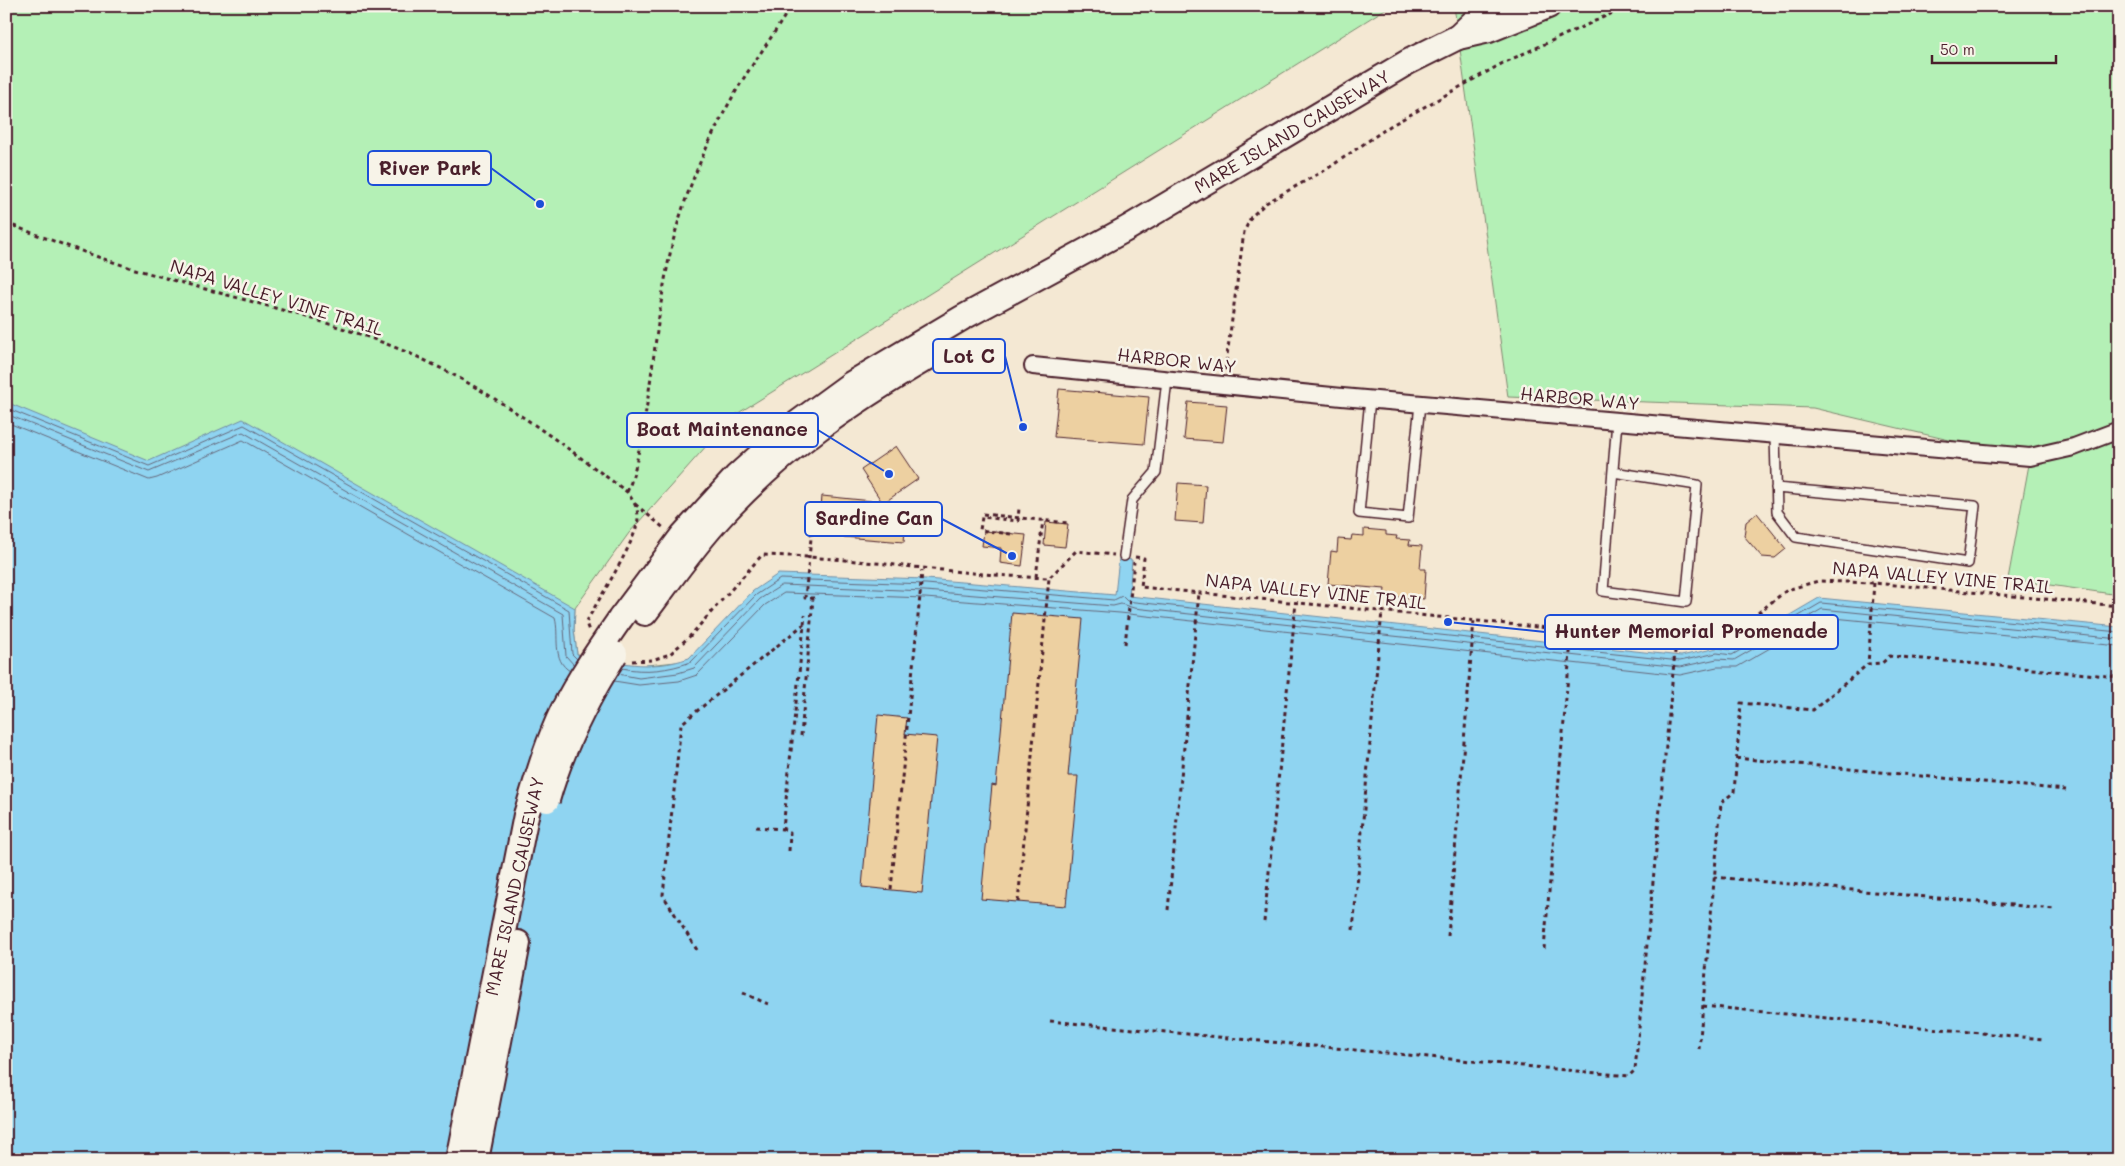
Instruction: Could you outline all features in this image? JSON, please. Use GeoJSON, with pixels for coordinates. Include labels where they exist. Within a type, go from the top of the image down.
{"type":"FeatureCollection","features":[{"type":"Feature","properties":{"kind":"main road","name":"MARE ISLAND CAUSEWAY"},"geometry":{"type":"LineString","coordinates":[[1458,37],[1482,14],[1497,6]]}},
{"type":"Feature","properties":{"kind":"main road","name":"MARE ISLAND CAUSEWAY"},"geometry":{"type":"LineString","coordinates":[[476,1160],[542,818],[549,793],[578,718],[604,671],[627,623],[678,541],[736,477],[788,430],[818,407],[851,384],[962,318],[1128,228],[1386,75],[1458,37],[1489,30],[1548,6]]}},
{"type":"Feature","properties":{"kind":"main road","name":"MARE ISLAND CAUSEWAY"},"geometry":{"type":"LineString","coordinates":[[458,1160],[526,815],[542,762],[575,687],[627,623],[721,516],[770,467],[798,443],[860,398],[1047,286],[1128,228]]}},
{"type":"Feature","properties":{"kind":"street","name":"HARBOR WAY"},"geometry":{"type":"LineString","coordinates":[[1033,366],[1420,404],[2030,457],[2074,447],[2119,430]]}},
{"type":"Feature","properties":{"kind":"lane"},"geometry":{"type":"LineString","coordinates":[[1124,556],[1132,500],[1156,472],[1167,380]]}},
{"type":"Feature","properties":{"kind":"lane"},"geometry":{"type":"LineString","coordinates":[[1370,399],[1358,513],[1408,518],[1420,404]]}},
{"type":"Feature","properties":{"kind":"lane"},"geometry":{"type":"LineString","coordinates":[[1613,472],[1697,485],[1686,602],[1603,591],[1617,421]]}},
{"type":"Feature","properties":{"kind":"lane"},"geometry":{"type":"LineString","coordinates":[[1775,435],[1776,488],[1777,512],[1796,537],[1968,563],[1975,506],[1776,488]]}},
{"type":"Feature","properties":{"kind":"path","name":"NAPA VALLEY VINE TRAIL"},"geometry":{"type":"LineString","coordinates":[[6,223],[156,276],[348,329],[412,354],[470,383],[525,417],[627,492],[635,472],[654,365],[667,268],[678,223],[694,178],[714,135],[747,74],[791,6]]}},
{"type":"Feature","properties":{"kind":"path"},"geometry":{"type":"LineString","coordinates":[[1223,385],[1244,232],[1251,217],[1266,203],[1327,169],[1390,126],[1488,71],[1561,35],[1628,6]]}},
{"type":"Feature","properties":{"kind":"path"},"geometry":{"type":"LineString","coordinates":[[635,503],[678,541]]}},
{"type":"Feature","properties":{"kind":"path"},"geometry":{"type":"LineString","coordinates":[[1018,519],[1019,507]]}},
{"type":"Feature","properties":{"kind":"path"},"geometry":{"type":"LineString","coordinates":[[983,514],[1018,519]]}},
{"type":"Feature","properties":{"kind":"path"},"geometry":{"type":"LineString","coordinates":[[1011,534],[980,530],[982,517],[1068,522]]}},
{"type":"Feature","properties":{"kind":"path"},"geometry":{"type":"LineString","coordinates":[[800,736],[814,598],[805,598],[813,518],[820,519]]}},
{"type":"Feature","properties":{"kind":"path"},"geometry":{"type":"LineString","coordinates":[[1036,578],[1043,520]]}},
{"type":"Feature","properties":{"kind":"path"},"geometry":{"type":"LineString","coordinates":[[1018,902],[1047,616],[1049,578],[1076,551],[1135,557],[1125,644]]}},
{"type":"Feature","properties":{"kind":"path"},"geometry":{"type":"LineString","coordinates":[[670,654],[690,636],[762,555],[809,556],[922,570],[1049,578]]}},
{"type":"Feature","properties":{"kind":"path","name":"NAPA VALLEY VINE TRAIL"},"geometry":{"type":"LineString","coordinates":[[1135,557],[1144,558],[1141,587],[1676,641],[1698,633],[1711,624],[1754,616],[1783,592],[1797,586],[1818,581],[1874,583],[2119,606]]}},
{"type":"Feature","properties":{"kind":"path"},"geometry":{"type":"LineString","coordinates":[[891,889],[922,570]]}},
{"type":"Feature","properties":{"kind":"path"},"geometry":{"type":"LineString","coordinates":[[1868,664],[1874,583]]}},
{"type":"Feature","properties":{"kind":"path"},"geometry":{"type":"LineString","coordinates":[[1168,910],[1199,592]]}},
{"type":"Feature","properties":{"kind":"path"},"geometry":{"type":"LineString","coordinates":[[919,604],[920,596]]}},
{"type":"Feature","properties":{"kind":"path"},"geometry":{"type":"LineString","coordinates":[[1264,922],[1296,602]]}},
{"type":"Feature","properties":{"kind":"path"},"geometry":{"type":"LineString","coordinates":[[1353,930],[1382,611]]}},
{"type":"Feature","properties":{"kind":"path"},"geometry":{"type":"LineString","coordinates":[[783,829],[805,615]]}},
{"type":"Feature","properties":{"kind":"path"},"geometry":{"type":"LineString","coordinates":[[1448,936],[1474,620]]}},
{"type":"Feature","properties":{"kind":"path"},"geometry":{"type":"LineString","coordinates":[[697,950],[664,895],[680,724],[804,624]]}},
{"type":"Feature","properties":{"kind":"path"},"geometry":{"type":"LineString","coordinates":[[1544,949],[1572,630]]}},
{"type":"Feature","properties":{"kind":"path"},"geometry":{"type":"LineString","coordinates":[[1050,1021],[1630,1076],[1635,1070],[1676,641]]}},
{"type":"Feature","properties":{"kind":"path"},"geometry":{"type":"LineString","coordinates":[[1699,1049],[1721,803],[1734,792],[1741,703],[1813,710],[1868,664],[1882,662],[1890,656],[2119,677]]}},
{"type":"Feature","properties":{"kind":"path"},"geometry":{"type":"LineString","coordinates":[[1736,758],[2066,790]]}},
{"type":"Feature","properties":{"kind":"path"},"geometry":{"type":"LineString","coordinates":[[756,826],[783,829],[790,833],[789,851]]}},
{"type":"Feature","properties":{"kind":"path"},"geometry":{"type":"LineString","coordinates":[[1714,876],[2056,909]]}},
{"type":"Feature","properties":{"kind":"path"},"geometry":{"type":"LineString","coordinates":[[742,993],[768,1004]]}},
{"type":"Feature","properties":{"kind":"path"},"geometry":{"type":"LineString","coordinates":[[1703,1006],[2043,1039]]}},
{"type":"Feature","properties":{"kind":"green space"},"geometry":{"type":"Polygon","coordinates":[[[6,6],[1390,6],[732,417],[629,533],[575,608],[574,630],[577,654],[638,666],[676,662],[658,872],[6,449],[6,6]]]}},
{"type":"Feature","properties":{"kind":"green space"},"geometry":{"type":"Polygon","coordinates":[[[1454,6],[2119,6],[2119,595],[2008,579],[2030,459],[1813,408],[1508,397],[1454,6]]]}},
{"type":"Feature","properties":{"kind":"water"},"geometry":{"type":"Polygon","coordinates":[[[6,402],[149,461],[243,419],[575,608],[574,630],[577,654],[633,664],[661,664],[689,658],[753,591],[778,574],[926,579],[1115,595],[1119,558],[1132,560],[1129,596],[1681,656],[1717,648],[1730,650],[1819,598],[2119,627],[2119,1160],[6,1160],[6,402]]]}},
{"type":"Feature","properties":{"kind":"building"},"geometry":{"type":"Polygon","coordinates":[[[1059,389],[1149,397],[1144,444],[1054,437],[1059,389]]]}},
{"type":"Feature","properties":{"kind":"building"},"geometry":{"type":"Polygon","coordinates":[[[1188,402],[1227,405],[1223,442],[1184,439],[1188,402]]]}},
{"type":"Feature","properties":{"kind":"building"},"geometry":{"type":"Polygon","coordinates":[[[896,446],[918,479],[885,502],[907,504],[904,542],[819,535],[822,496],[882,502],[861,470],[896,446]]]}},
{"type":"Feature","properties":{"kind":"building"},"geometry":{"type":"Polygon","coordinates":[[[1178,483],[1206,485],[1203,523],[1175,521],[1178,483]]]}},
{"type":"Feature","properties":{"kind":"building"},"geometry":{"type":"Polygon","coordinates":[[[1757,513],[1786,549],[1775,558],[1762,557],[1744,536],[1746,522],[1757,513]]]}},
{"type":"Feature","properties":{"kind":"building"},"geometry":{"type":"Polygon","coordinates":[[[1046,522],[1068,524],[1065,547],[1044,545],[1046,522]]]}},
{"type":"Feature","properties":{"kind":"building"},"geometry":{"type":"Polygon","coordinates":[[[1364,529],[1386,531],[1386,535],[1397,536],[1396,539],[1410,540],[1409,545],[1422,546],[1420,569],[1426,569],[1424,599],[1384,596],[1385,589],[1328,584],[1331,551],[1337,552],[1338,539],[1351,540],[1352,535],[1364,536],[1364,529]]]}},
{"type":"Feature","properties":{"kind":"building"},"geometry":{"type":"Polygon","coordinates":[[[984,531],[1026,535],[1022,566],[1000,563],[1001,548],[982,546],[984,531]]]}},
{"type":"Feature","properties":{"kind":"building"},"geometry":{"type":"Polygon","coordinates":[[[1012,613],[1083,619],[1068,776],[1078,776],[1066,906],[981,899],[992,785],[996,786],[1012,613]]]}},
{"type":"Feature","properties":{"kind":"building"},"geometry":{"type":"Polygon","coordinates":[[[878,715],[907,718],[905,734],[937,737],[922,893],[862,887],[878,715]]]}},
{"type":"Feature","properties":{"kind":"place","name":"River Park"},"geometry":{"type":"Point","coordinates":[540,204]}},
{"type":"Feature","properties":{"kind":"place","name":"Lot C"},"geometry":{"type":"Point","coordinates":[1023,427]}},
{"type":"Feature","properties":{"kind":"place","name":"Boat Maintenance"},"geometry":{"type":"Point","coordinates":[889,474]}},
{"type":"Feature","properties":{"kind":"place","name":"Sardine Can"},"geometry":{"type":"Point","coordinates":[1012,556]}},
{"type":"Feature","properties":{"kind":"place","name":"Hunter Memorial Promenade"},"geometry":{"type":"Point","coordinates":[1448,622]}}]}
